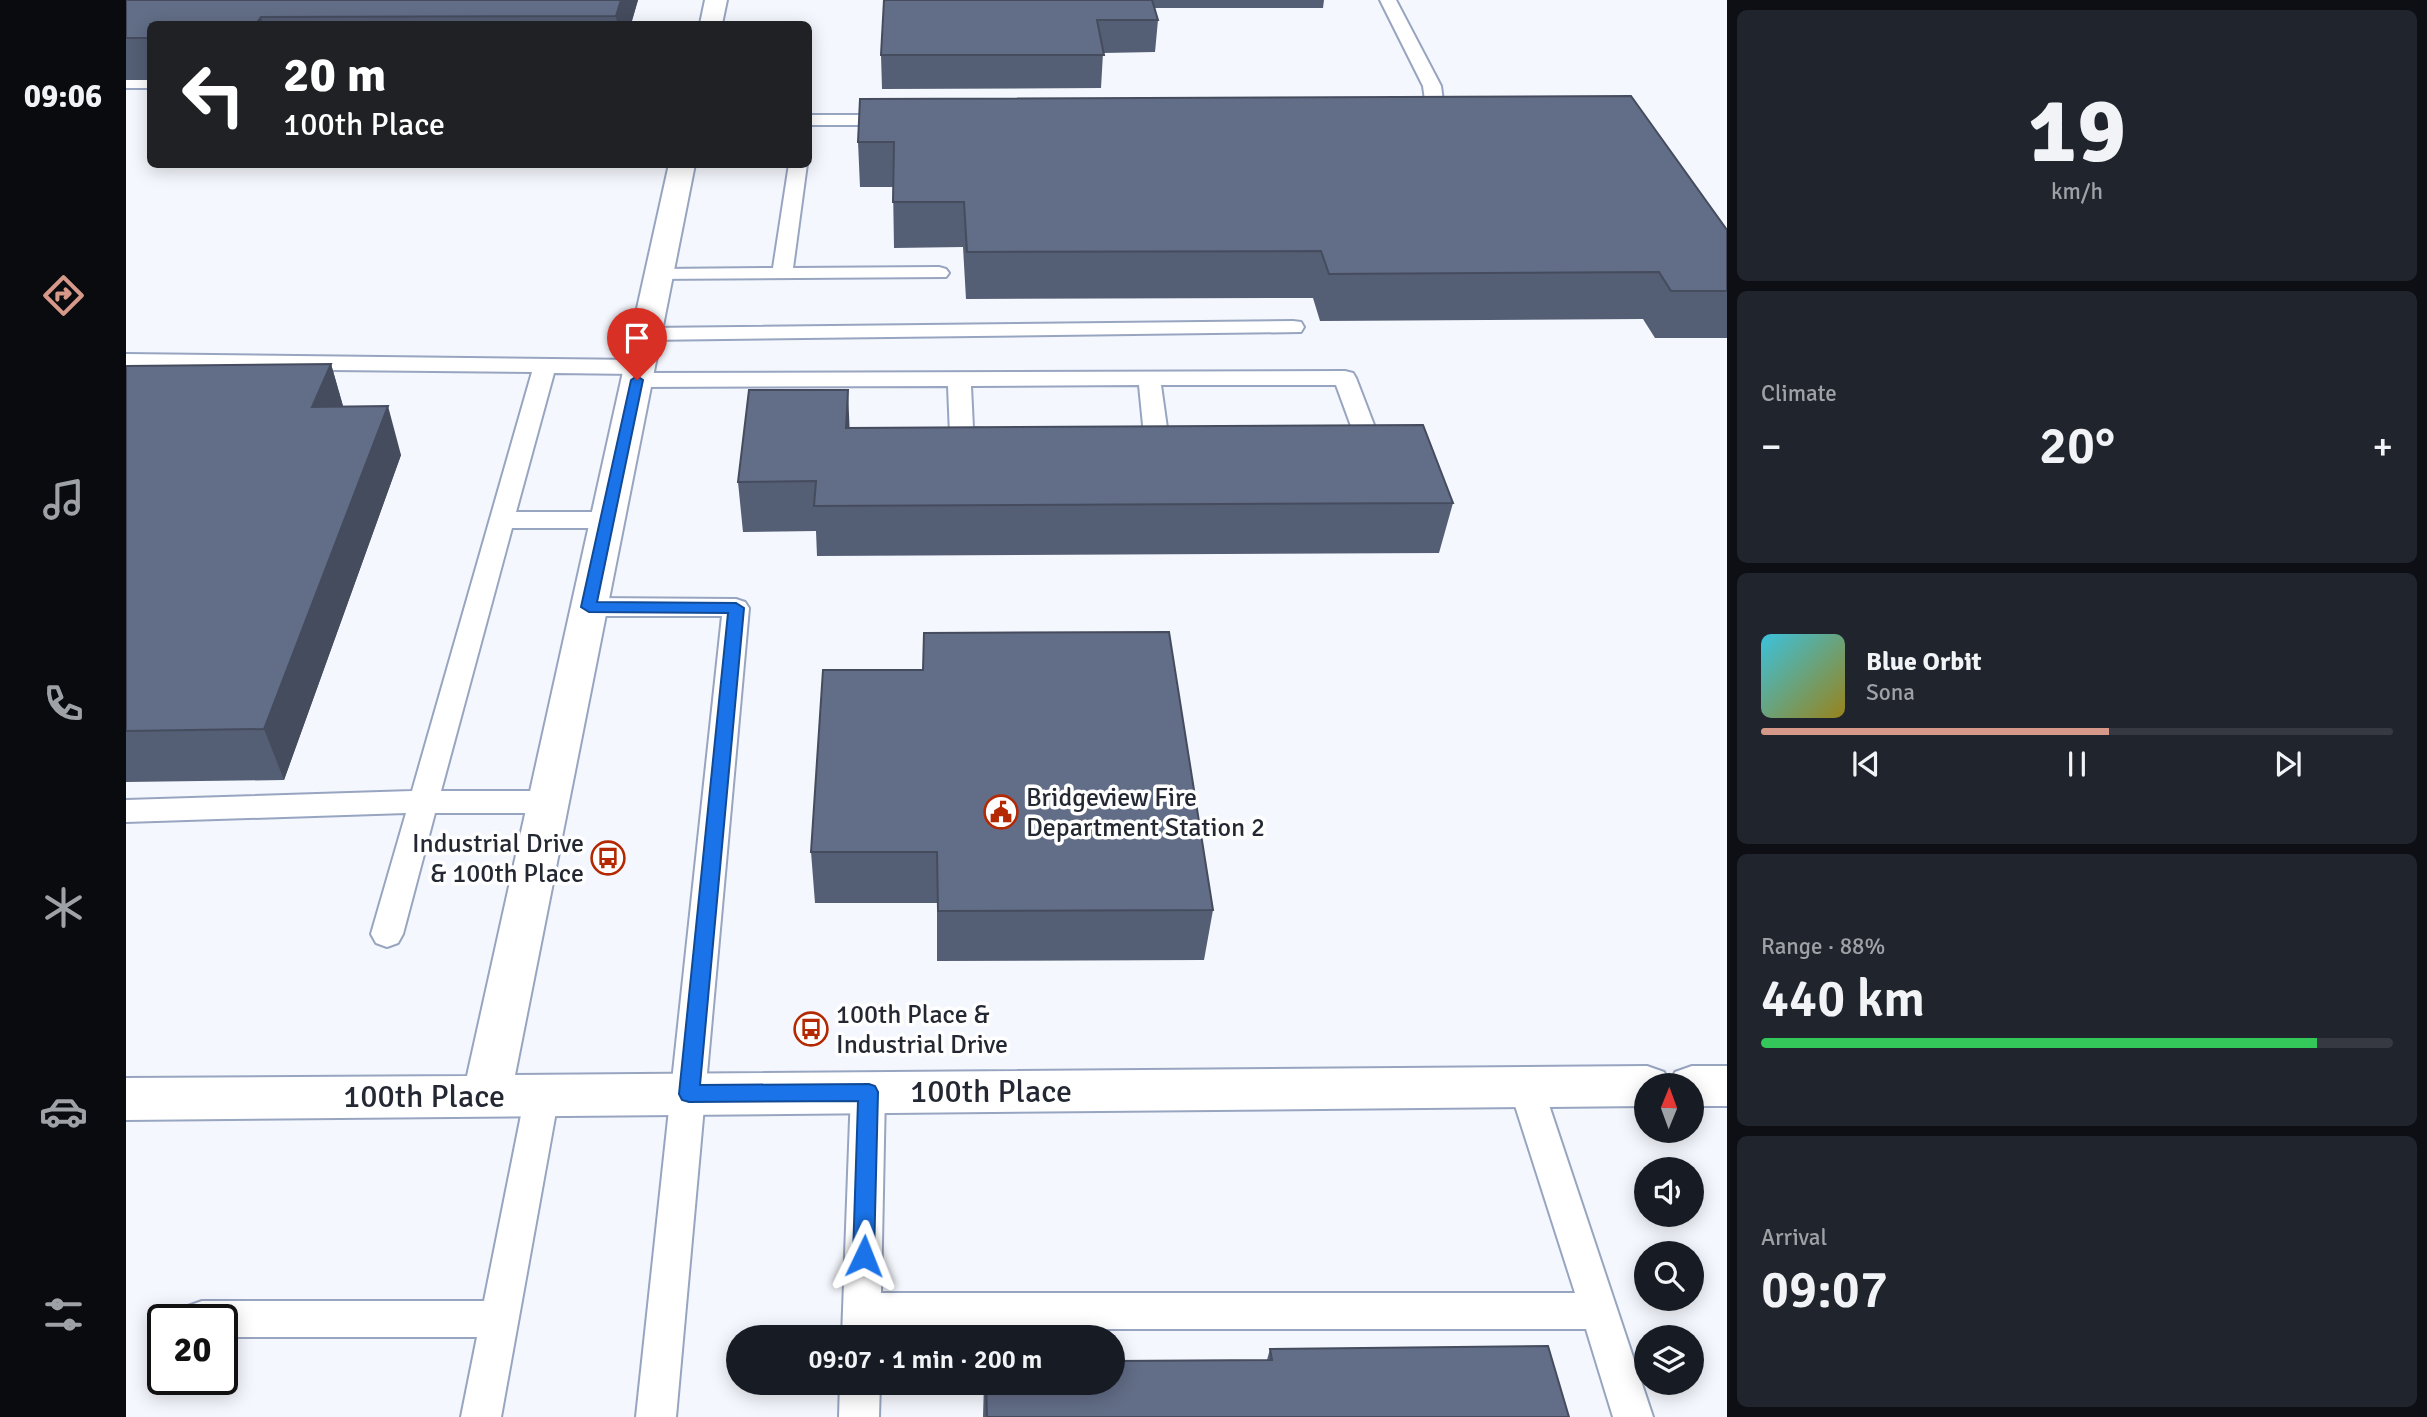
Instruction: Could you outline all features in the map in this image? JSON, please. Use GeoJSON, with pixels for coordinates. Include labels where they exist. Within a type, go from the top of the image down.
{"type":"FeatureCollection","features":[{"type":"Feature","properties":{"kind":"street"},"geometry":{"type":"LineString","coordinates":[[712,21],[716,0]]}},
{"type":"Feature","properties":{"kind":"street"},"geometry":{"type":"LineString","coordinates":[[487,1095],[681,168]]}},
{"type":"Feature","properties":{"kind":"street","name":"100th Place"},"geometry":{"type":"LineString","coordinates":[[126,1099],[1634,1086]]}},
{"type":"Feature","properties":{"kind":"street"},"geometry":{"type":"LineString","coordinates":[[1704,1086],[1727,1086]]}},
{"type":"Feature","properties":{"kind":"lane"},"geometry":{"type":"LineString","coordinates":[[1388,0],[1432,86],[1434,101],[1421,113],[1390,118]]}},
{"type":"Feature","properties":{"kind":"lane"},"geometry":{"type":"LineString","coordinates":[[126,83],[147,83]]}},
{"type":"Feature","properties":{"kind":"lane"},"geometry":{"type":"LineString","coordinates":[[812,120],[919,120]]}},
{"type":"Feature","properties":{"kind":"lane"},"geometry":{"type":"LineString","coordinates":[[782,273],[797,168]]}},
{"type":"Feature","properties":{"kind":"lane"},"geometry":{"type":"LineString","coordinates":[[659,275],[939,273]]}},
{"type":"Feature","properties":{"kind":"lane"},"geometry":{"type":"LineString","coordinates":[[126,361],[544,368],[641,360],[1293,327]]}},
{"type":"Feature","properties":{"kind":"lane"},"geometry":{"type":"LineString","coordinates":[[641,360],[958,379],[1345,378],[1372,451],[1345,449]]}},
{"type":"Feature","properties":{"kind":"lane"},"geometry":{"type":"LineString","coordinates":[[387,934],[544,368]]}},
{"type":"Feature","properties":{"kind":"lane"},"geometry":{"type":"LineString","coordinates":[[1149,378],[1156,435]]}},
{"type":"Feature","properties":{"kind":"lane"},"geometry":{"type":"LineString","coordinates":[[958,379],[962,435],[1017,435]]}},
{"type":"Feature","properties":{"kind":"lane"},"geometry":{"type":"LineString","coordinates":[[1128,435],[1183,437]]}},
{"type":"Feature","properties":{"kind":"lane"},"geometry":{"type":"LineString","coordinates":[[501,520],[607,520]]}},
{"type":"Feature","properties":{"kind":"lane"},"geometry":{"type":"LineString","coordinates":[[589,607],[736,608],[656,1417]]}},
{"type":"Feature","properties":{"kind":"lane"},"geometry":{"type":"LineString","coordinates":[[126,811],[424,802],[548,802]]}},
{"type":"Feature","properties":{"kind":"lane"},"geometry":{"type":"LineString","coordinates":[[1526,1087],[1633,1417]]}},
{"type":"Feature","properties":{"kind":"lane"},"geometry":{"type":"LineString","coordinates":[[869,1092],[862,1324],[1600,1311]]}},
{"type":"Feature","properties":{"kind":"lane"},"geometry":{"type":"LineString","coordinates":[[481,1417],[542,1095]]}},
{"type":"Feature","properties":{"kind":"lane"},"geometry":{"type":"LineString","coordinates":[[238,1318],[501,1319]]}},
{"type":"Feature","properties":{"kind":"lane"},"geometry":{"type":"LineString","coordinates":[[859,1417],[860,1395]]}},
{"type":"Feature","properties":{"kind":"building"},"geometry":{"type":"Polygon","coordinates":[[[126,0],[621,0],[616,16],[261,17],[258,21],[147,21],[147,38],[126,38],[126,0]]]}},
{"type":"Feature","properties":{"kind":"building"},"geometry":{"type":"Polygon","coordinates":[[[884,0],[1152,0],[1158,20],[1097,20],[1104,55],[881,55],[884,0]]]}},
{"type":"Feature","properties":{"kind":"building"},"geometry":{"type":"Polygon","coordinates":[[[1631,96],[1727,230],[1727,291],[1671,291],[1659,272],[1329,274],[1321,251],[967,252],[964,202],[893,202],[894,142],[858,142],[860,99],[1631,96]]]}},
{"type":"Feature","properties":{"kind":"building"},"geometry":{"type":"Polygon","coordinates":[[[331,364],[312,407],[388,406],[264,729],[126,731],[126,366],[331,364]]]}},
{"type":"Feature","properties":{"kind":"building"},"geometry":{"type":"Polygon","coordinates":[[[749,390],[848,390],[846,428],[1423,425],[1453,503],[814,506],[816,481],[738,482],[749,390]]]}},
{"type":"Feature","properties":{"kind":"building","name":"Bridgeview Fire Department Station 2"},"geometry":{"type":"Polygon","coordinates":[[[1169,632],[1213,910],[938,911],[937,852],[811,852],[823,670],[923,670],[924,633],[1169,632]]]}},
{"type":"Feature","properties":{"kind":"building"},"geometry":{"type":"Polygon","coordinates":[[[1548,1346],[1569,1417],[987,1417],[986,1395],[1125,1395],[1125,1361],[1272,1360],[1270,1349],[1548,1346]]]}},
{"type":"Feature","properties":{"kind":"place","name":"Bridgeview Fire Department Station 2"},"geometry":{"type":"Point","coordinates":[1001,812]}},
{"type":"Feature","properties":{"kind":"place","name":"Industrial Drive & 100th Place"},"geometry":{"type":"Point","coordinates":[608,858]}},
{"type":"Feature","properties":{"kind":"place","name":"100th Place & Industrial Drive"},"geometry":{"type":"Point","coordinates":[811,1029]}},
{"type":"Feature","properties":{"kind":"route"},"geometry":{"type":"LineString","coordinates":[[637,380],[589,607],[736,608],[689,1094],[869,1092],[864,1256]]}}]}
